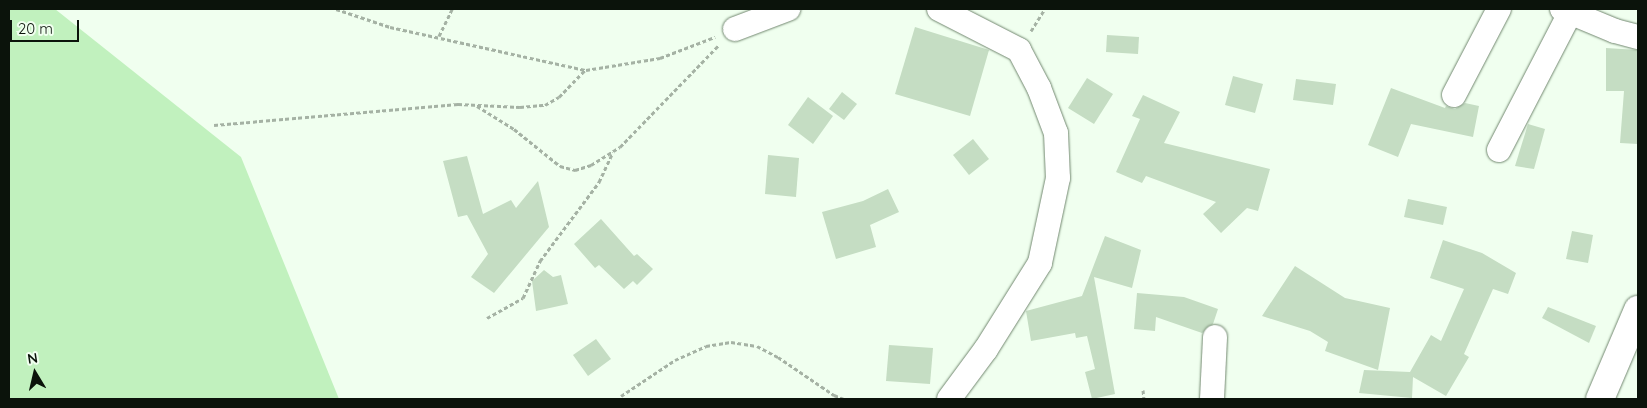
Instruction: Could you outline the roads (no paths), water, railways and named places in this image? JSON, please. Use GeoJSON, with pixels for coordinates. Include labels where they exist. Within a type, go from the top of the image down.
{"type":"FeatureCollection","features":[{"type":"Feature","properties":{"kind":"main road"},"geometry":{"type":"LineString","coordinates":[[1600,399],[1638,310]]}},
{"type":"Feature","properties":{"kind":"street"},"geometry":{"type":"LineString","coordinates":[[735,28],[788,9]]}},
{"type":"Feature","properties":{"kind":"street"},"geometry":{"type":"LineString","coordinates":[[939,9],[1019,50],[1039,88],[1056,134],[1058,178],[1040,263],[986,350],[949,399]]}},
{"type":"Feature","properties":{"kind":"street"},"geometry":{"type":"LineString","coordinates":[[1454,96],[1499,9]]}},
{"type":"Feature","properties":{"kind":"street"},"geometry":{"type":"LineString","coordinates":[[1499,150],[1566,11],[1638,37]]}},
{"type":"Feature","properties":{"kind":"street"},"geometry":{"type":"LineString","coordinates":[[1212,399],[1215,337]]}}]}
